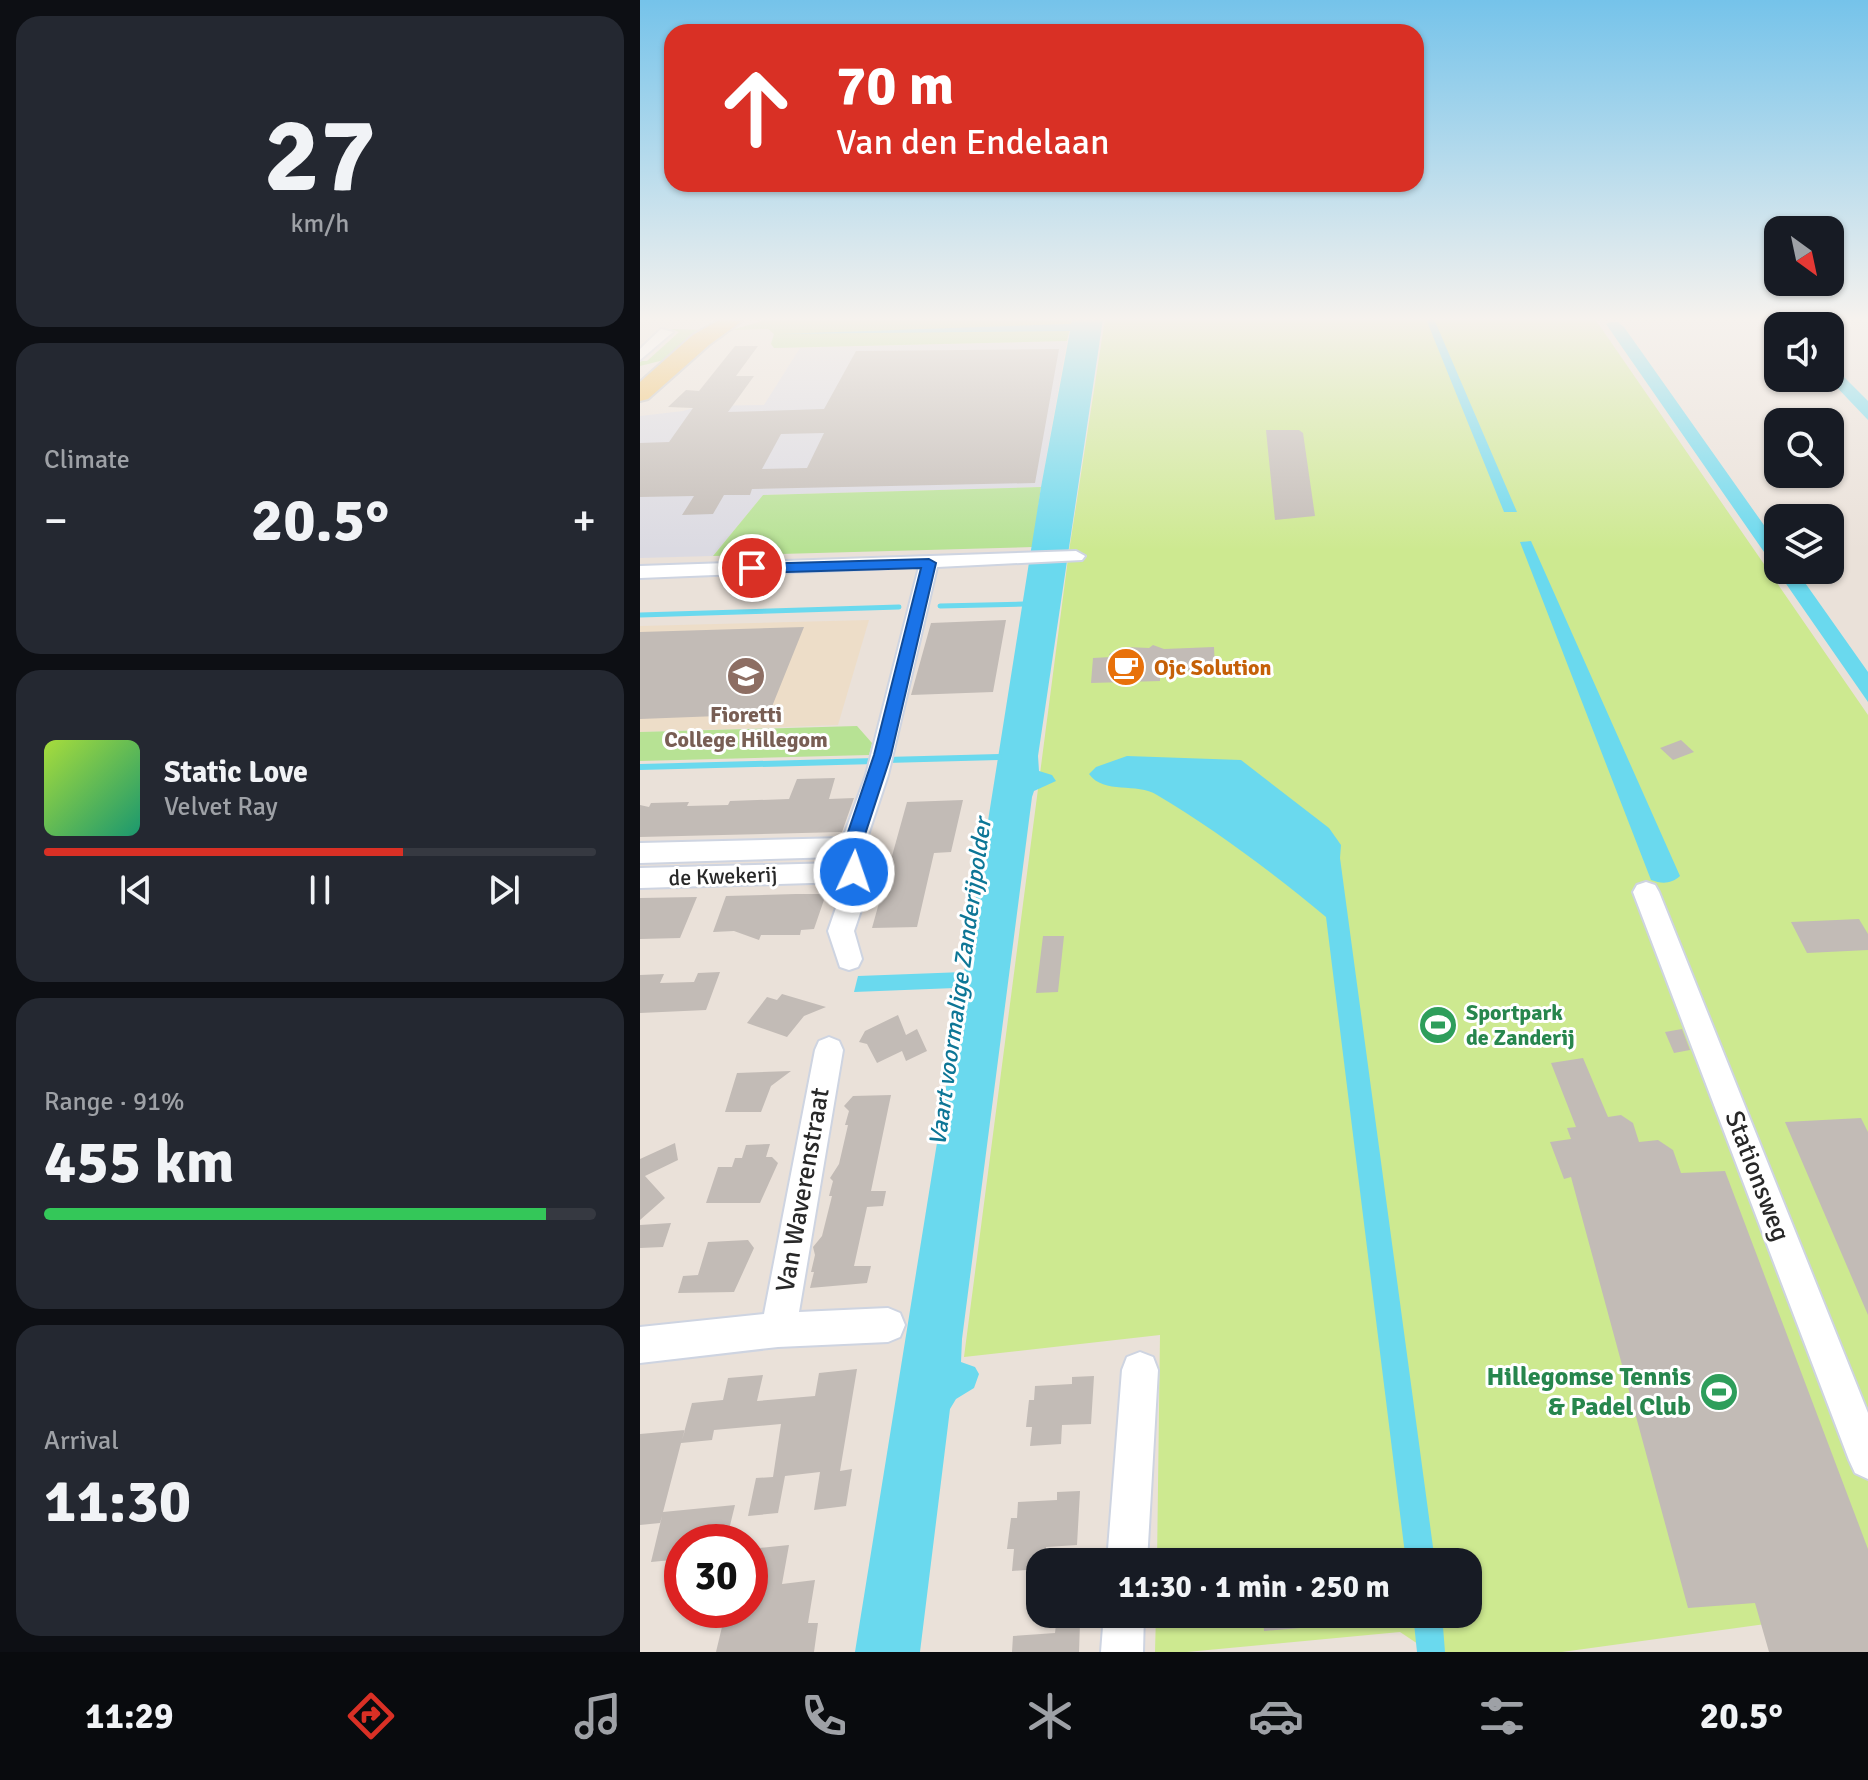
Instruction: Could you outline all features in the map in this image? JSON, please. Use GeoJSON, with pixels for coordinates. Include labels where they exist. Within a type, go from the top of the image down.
{"type":"FeatureCollection","features":[{"type":"Feature","properties":{"kind":"street"},"geometry":{"type":"LineString","coordinates":[[640,572],[1076,556]]}},
{"type":"Feature","properties":{"kind":"street"},"geometry":{"type":"LineString","coordinates":[[849,959],[841,931],[858,881],[852,859],[880,765],[929,563]]}},
{"type":"Feature","properties":{"kind":"street","name":"de Kwekerij"},"geometry":{"type":"LineString","coordinates":[[640,853],[852,859]]}},
{"type":"Feature","properties":{"kind":"street","name":"de Kwekerij"},"geometry":{"type":"LineString","coordinates":[[640,878],[852,859]]}},
{"type":"Feature","properties":{"kind":"street","name":"Stationsweg"},"geometry":{"type":"LineString","coordinates":[[1646,892],[1868,1460]]}},
{"type":"Feature","properties":{"kind":"street","name":"Van Waverenstraat"},"geometry":{"type":"LineString","coordinates":[[778,1330],[829,1050]]}},
{"type":"Feature","properties":{"kind":"street"},"geometry":{"type":"LineString","coordinates":[[640,1345],[778,1330],[888,1325]]}},
{"type":"Feature","properties":{"kind":"street"},"geometry":{"type":"LineString","coordinates":[[1128,1548],[1140,1370]]}},
{"type":"Feature","properties":{"kind":"street"},"geometry":{"type":"LineString","coordinates":[[1122,1652],[1123,1628]]}},
{"type":"Feature","properties":{"kind":"shaded area"},"geometry":{"type":"Polygon","coordinates":[[[770,396],[1057,396],[1041,487],[763,495],[713,556],[640,558],[640,416],[700,406],[764,405],[770,396]]]}},
{"type":"Feature","properties":{"kind":"shaded area","name":"Fioretti College Hillegom"},"geometry":{"type":"Polygon","coordinates":[[[869,620],[838,725],[640,732],[640,626],[869,620]]]}},
{"type":"Feature","properties":{"kind":"green space","name":"Sportpark de Zanderij"},"geometry":{"type":"Polygon","coordinates":[[[1093,396],[1648,396],[1764,564],[1764,584],[1778,584],[1868,715],[1868,1610],[1562,1652],[1430,1652],[1400,1632],[1187,1652],[1155,1652],[1156,1628],[1482,1628],[1482,1548],[1157,1548],[1160,1335],[964,1357],[1069,551],[1093,396]]]}},
{"type":"Feature","properties":{"kind":"green space"},"geometry":{"type":"Polygon","coordinates":[[[1041,487],[1033,547],[713,556],[763,495],[1041,487]]]}},
{"type":"Feature","properties":{"kind":"green space"},"geometry":{"type":"Polygon","coordinates":[[[857,726],[872,743],[869,755],[640,761],[640,732],[857,726]]]}},
{"type":"Feature","properties":{"kind":"water","name":"Vaart voormalige Zanderijpolder"},"geometry":{"type":"Polygon","coordinates":[[[1058,396],[1092,396],[1038,756],[1039,771],[1052,775],[1056,781],[1034,791],[1032,797],[962,1339],[961,1362],[975,1367],[979,1374],[974,1388],[956,1399],[950,1409],[920,1652],[855,1652],[960,993],[955,988],[854,992],[858,976],[964,972],[1058,396]]]}},
{"type":"Feature","properties":{"kind":"water"},"geometry":{"type":"Polygon","coordinates":[[[1457,396],[1467,396],[1517,512],[1504,512],[1457,396]]]}},
{"type":"Feature","properties":{"kind":"water"},"geometry":{"type":"Polygon","coordinates":[[[1656,396],[1673,396],[1764,525],[1764,552],[1656,396]]]}},
{"type":"Feature","properties":{"kind":"water"},"geometry":{"type":"Polygon","coordinates":[[[1845,396],[1863,396],[1868,401],[1868,420],[1845,396]]]}},
{"type":"Feature","properties":{"kind":"water"},"geometry":{"type":"Polygon","coordinates":[[[1531,541],[1680,876],[1673,881],[1663,883],[1651,880],[1520,542],[1531,541]]]}},
{"type":"Feature","properties":{"kind":"water"},"geometry":{"type":"Polygon","coordinates":[[[1786,584],[1806,584],[1868,672],[1868,702],[1786,584]]]}},
{"type":"Feature","properties":{"kind":"water"},"geometry":{"type":"Polygon","coordinates":[[[1127,756],[1241,760],[1329,828],[1341,845],[1340,858],[1433,1548],[1404,1548],[1326,917],[1244,853],[1157,795],[1095,780],[1089,774],[1096,767],[1127,756]]]}},
{"type":"Feature","properties":{"kind":"water"},"geometry":{"type":"Polygon","coordinates":[[[1414,1628],[1443,1628],[1445,1652],[1417,1652],[1414,1628]]]}},
{"type":"Feature","properties":{"kind":"building"},"geometry":{"type":"Polygon","coordinates":[[[680,396],[739,396],[728,412],[824,409],[831,396],[1051,396],[1035,483],[752,489],[750,495],[724,495],[713,514],[682,515],[694,496],[640,497],[640,443],[669,442],[693,408],[668,407],[680,396]],[[824,433],[781,434],[762,469],[807,468],[824,433]]]}},
{"type":"Feature","properties":{"kind":"building"},"geometry":{"type":"Polygon","coordinates":[[[1266,430],[1299,430],[1303,433],[1315,516],[1275,520],[1266,430]]]}},
{"type":"Feature","properties":{"kind":"building"},"geometry":{"type":"Polygon","coordinates":[[[1006,620],[993,692],[911,695],[931,623],[1006,620]]]}},
{"type":"Feature","properties":{"kind":"building"},"geometry":{"type":"Polygon","coordinates":[[[804,627],[769,714],[640,719],[640,632],[804,627]]]}},
{"type":"Feature","properties":{"kind":"building"},"geometry":{"type":"Polygon","coordinates":[[[1153,645],[1164,649],[1214,647],[1215,669],[1160,672],[1160,681],[1091,683],[1093,658],[1111,657],[1109,654],[1127,647],[1149,648],[1153,645]]]}},
{"type":"Feature","properties":{"kind":"building"},"geometry":{"type":"Polygon","coordinates":[[[1681,740],[1694,752],[1673,760],[1660,748],[1681,740]]]}},
{"type":"Feature","properties":{"kind":"building"},"geometry":{"type":"Polygon","coordinates":[[[835,778],[829,799],[854,798],[842,832],[640,837],[640,805],[649,807],[651,803],[689,802],[687,806],[728,805],[730,801],[789,799],[797,779],[835,778]]]}},
{"type":"Feature","properties":{"kind":"building"},"geometry":{"type":"Polygon","coordinates":[[[963,800],[951,852],[934,853],[917,927],[872,928],[907,802],[963,800]]]}},
{"type":"Feature","properties":{"kind":"building"},"geometry":{"type":"Polygon","coordinates":[[[826,894],[814,929],[801,930],[800,935],[761,935],[759,940],[734,931],[713,932],[726,896],[826,894]]]}},
{"type":"Feature","properties":{"kind":"building"},"geometry":{"type":"Polygon","coordinates":[[[697,897],[680,938],[640,939],[640,898],[697,897]]]}},
{"type":"Feature","properties":{"kind":"building"},"geometry":{"type":"Polygon","coordinates":[[[1859,919],[1868,934],[1868,950],[1807,953],[1791,922],[1859,919]]]}},
{"type":"Feature","properties":{"kind":"building"},"geometry":{"type":"Polygon","coordinates":[[[1043,936],[1064,936],[1058,992],[1036,993],[1043,936]]]}},
{"type":"Feature","properties":{"kind":"building"},"geometry":{"type":"Polygon","coordinates":[[[720,972],[706,1010],[640,1013],[640,975],[664,974],[660,983],[694,982],[698,973],[720,972]]]}},
{"type":"Feature","properties":{"kind":"building"},"geometry":{"type":"Polygon","coordinates":[[[782,994],[826,1007],[804,1016],[787,1037],[747,1023],[767,997],[777,1000],[782,994]]]}},
{"type":"Feature","properties":{"kind":"building"},"geometry":{"type":"Polygon","coordinates":[[[898,1015],[906,1035],[917,1029],[927,1051],[906,1061],[902,1051],[877,1063],[867,1044],[859,1042],[865,1031],[898,1015]]]}},
{"type":"Feature","properties":{"kind":"building"},"geometry":{"type":"Polygon","coordinates":[[[1682,1029],[1690,1050],[1674,1053],[1665,1032],[1682,1029]]]}},
{"type":"Feature","properties":{"kind":"building","name":"Hillegomse Tennis & Padel Club"},"geometry":{"type":"Polygon","coordinates":[[[1583,1058],[1608,1117],[1621,1115],[1633,1123],[1639,1142],[1658,1140],[1673,1150],[1681,1173],[1725,1171],[1868,1549],[1868,1652],[1769,1652],[1755,1603],[1688,1608],[1571,1177],[1564,1179],[1550,1142],[1571,1139],[1567,1128],[1576,1127],[1551,1063],[1583,1058]]]}},
{"type":"Feature","properties":{"kind":"building"},"geometry":{"type":"Polygon","coordinates":[[[791,1071],[771,1086],[761,1112],[725,1112],[737,1073],[791,1071]]]}},
{"type":"Feature","properties":{"kind":"building"},"geometry":{"type":"Polygon","coordinates":[[[891,1095],[871,1191],[886,1191],[883,1206],[867,1207],[854,1266],[871,1266],[867,1283],[810,1288],[814,1272],[811,1272],[815,1255],[813,1247],[822,1236],[832,1196],[829,1196],[833,1181],[830,1178],[839,1164],[848,1125],[845,1125],[849,1111],[844,1106],[853,1096],[891,1095]]]}},
{"type":"Feature","properties":{"kind":"building"},"geometry":{"type":"Polygon","coordinates":[[[1861,1118],[1868,1132],[1868,1315],[1785,1122],[1861,1118]]]}},
{"type":"Feature","properties":{"kind":"building"},"geometry":{"type":"Polygon","coordinates":[[[675,1143],[678,1160],[645,1176],[665,1198],[640,1220],[640,1159],[675,1143]]]}},
{"type":"Feature","properties":{"kind":"building"},"geometry":{"type":"Polygon","coordinates":[[[770,1144],[766,1157],[772,1157],[778,1163],[760,1203],[706,1203],[718,1167],[732,1167],[735,1158],[742,1158],[746,1145],[770,1144]]]}},
{"type":"Feature","properties":{"kind":"building"},"geometry":{"type":"Polygon","coordinates":[[[671,1223],[663,1247],[640,1248],[640,1225],[671,1223]]]}},
{"type":"Feature","properties":{"kind":"building"},"geometry":{"type":"Polygon","coordinates":[[[748,1240],[754,1248],[734,1292],[678,1293],[683,1276],[698,1275],[708,1242],[748,1240]]]}},
{"type":"Feature","properties":{"kind":"building"},"geometry":{"type":"Polygon","coordinates":[[[857,1369],[840,1471],[852,1469],[846,1506],[814,1510],[820,1472],[785,1476],[778,1513],[748,1516],[756,1478],[773,1477],[781,1424],[714,1430],[712,1440],[681,1443],[663,1512],[735,1505],[730,1524],[664,1524],[664,1561],[651,1562],[662,1516],[660,1523],[640,1525],[640,1434],[685,1430],[692,1403],[723,1400],[728,1378],[763,1375],[757,1401],[815,1396],[819,1373],[857,1369]]]}},
{"type":"Feature","properties":{"kind":"building"},"geometry":{"type":"Polygon","coordinates":[[[1094,1376],[1091,1424],[1062,1425],[1061,1444],[1030,1446],[1032,1427],[1026,1427],[1029,1400],[1034,1400],[1035,1386],[1072,1384],[1072,1377],[1094,1376]]]}},
{"type":"Feature","properties":{"kind":"building"},"geometry":{"type":"Polygon","coordinates":[[[1080,1491],[1077,1545],[1026,1548],[1026,1570],[1012,1571],[1014,1549],[1007,1549],[1011,1518],[1017,1518],[1018,1502],[1057,1500],[1057,1492],[1080,1491]]]}},
{"type":"Feature","properties":{"kind":"building"},"geometry":{"type":"Polygon","coordinates":[[[789,1545],[782,1584],[815,1580],[808,1623],[818,1623],[814,1652],[716,1652],[722,1628],[768,1628],[768,1547],[789,1545]]]}},
{"type":"Feature","properties":{"kind":"building"},"geometry":{"type":"Polygon","coordinates":[[[1056,1628],[1080,1628],[1079,1652],[1012,1652],[1013,1636],[1055,1633],[1056,1628]]]}},
{"type":"Feature","properties":{"kind":"building"},"geometry":{"type":"Polygon","coordinates":[[[1264,1628],[1301,1628],[1264,1631],[1264,1628]]]}},
{"type":"Feature","properties":{"kind":"waterway"},"geometry":{"type":"LineString","coordinates":[[940,606],[1024,604]]}},
{"type":"Feature","properties":{"kind":"waterway"},"geometry":{"type":"LineString","coordinates":[[640,615],[899,607]]}},
{"type":"Feature","properties":{"kind":"waterway"},"geometry":{"type":"LineString","coordinates":[[886,760],[999,757]]}},
{"type":"Feature","properties":{"kind":"waterway"},"geometry":{"type":"LineString","coordinates":[[640,767],[875,761]]}},
{"type":"Feature","properties":{"kind":"place","name":"Ojc Solution"},"geometry":{"type":"Point","coordinates":[1126,667]}},
{"type":"Feature","properties":{"kind":"place","name":"Fioretti College Hillegom"},"geometry":{"type":"Point","coordinates":[746,676]}},
{"type":"Feature","properties":{"kind":"place","name":"Sportpark de Zanderij"},"geometry":{"type":"Point","coordinates":[1438,1025]}},
{"type":"Feature","properties":{"kind":"place","name":"Hillegomse Tennis & Padel Club"},"geometry":{"type":"Point","coordinates":[1719,1392]}},
{"type":"Feature","properties":{"kind":"route"},"geometry":{"type":"LineString","coordinates":[[752,568],[929,563],[877,775],[848,859],[854,872]]}}]}
